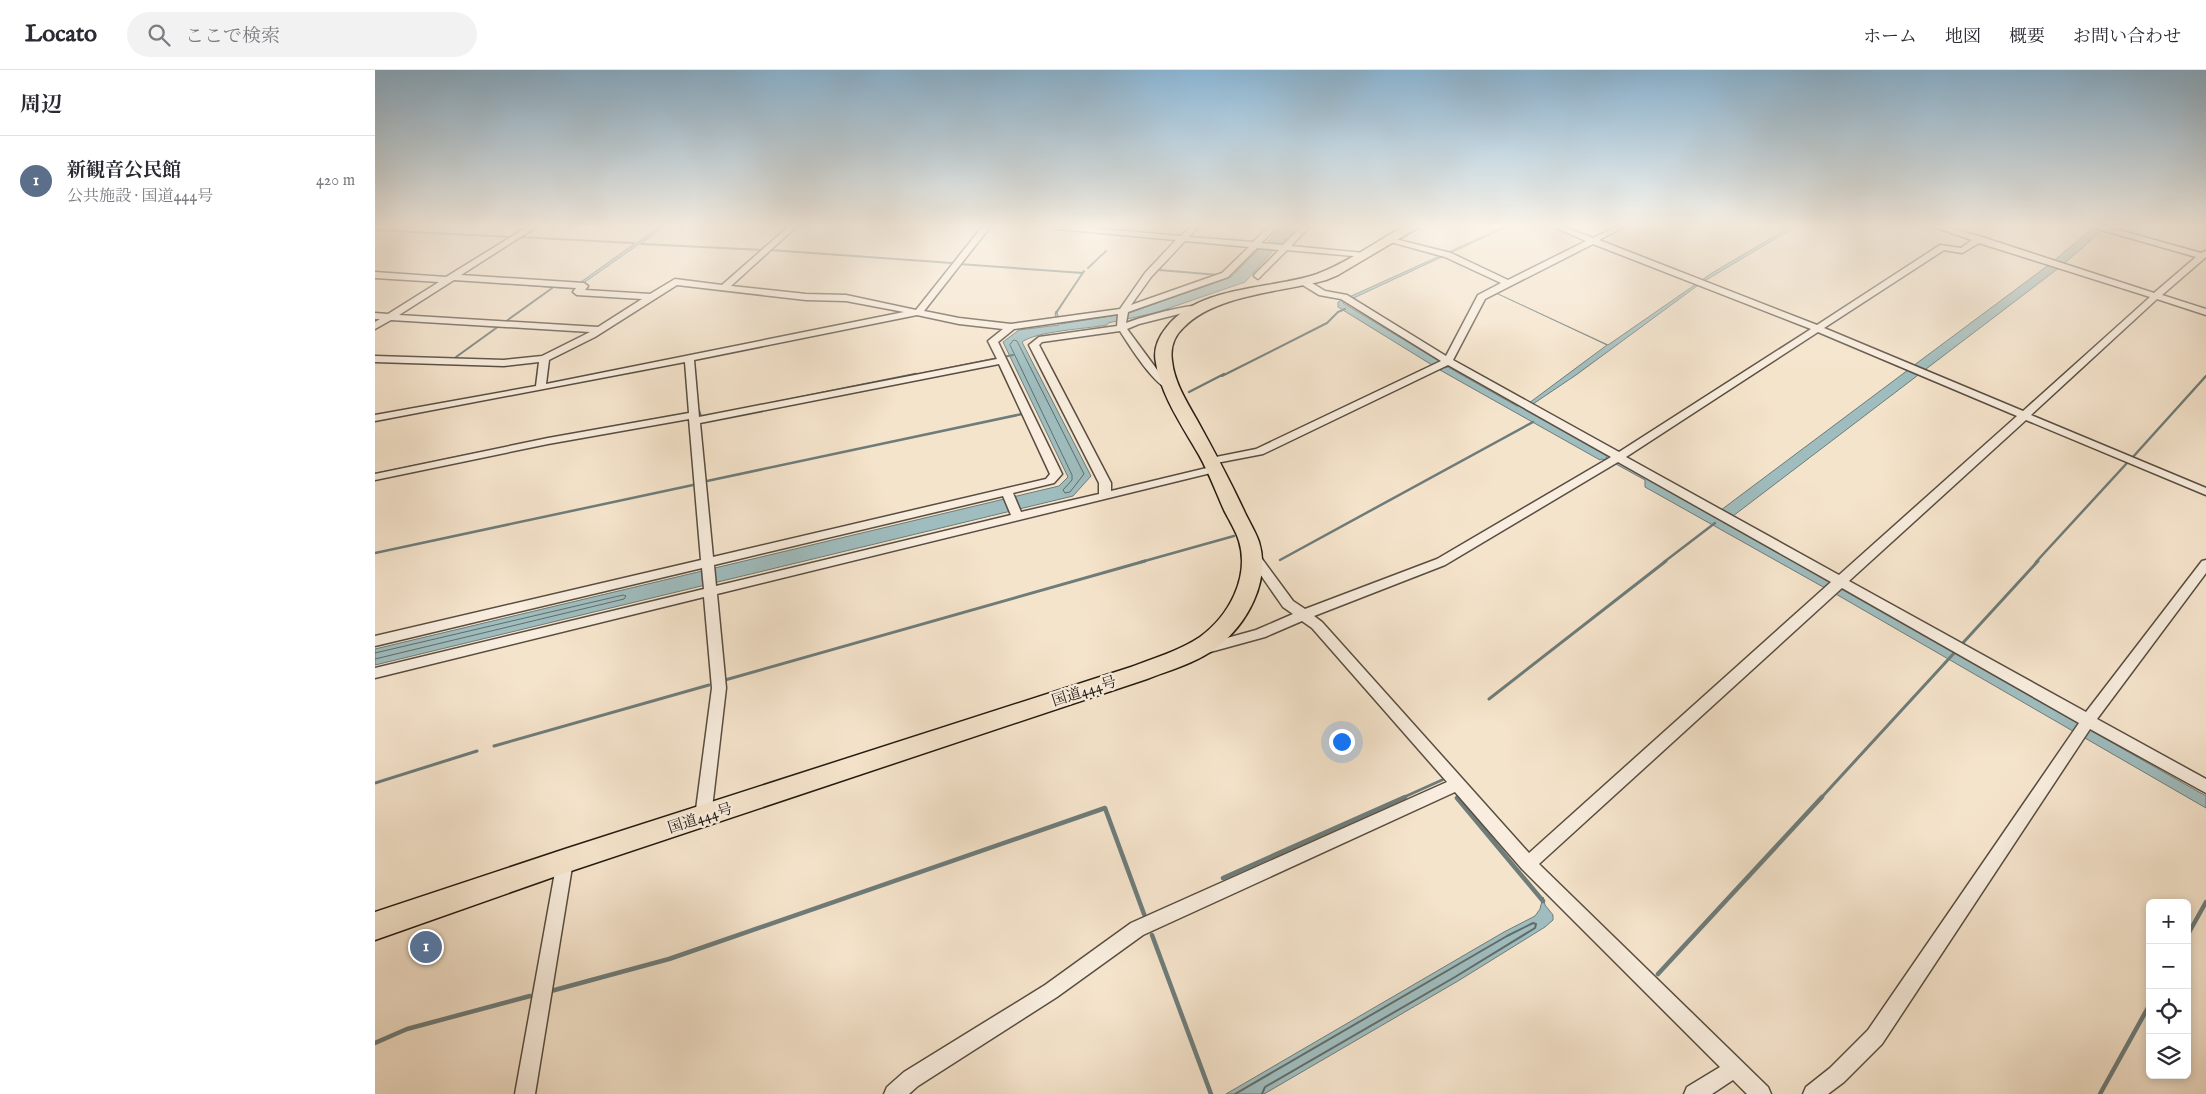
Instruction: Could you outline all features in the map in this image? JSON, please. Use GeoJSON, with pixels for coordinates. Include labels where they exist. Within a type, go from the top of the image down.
{"type":"FeatureCollection","features":[{"type":"Feature","properties":{"kind":"highway","name":"国道444号"},"geometry":{"type":"LineString","coordinates":[[375,926],[565,861],[1139,673],[1186,654],[1215,637],[1243,603],[1253,571],[1252,553],[1249,541],[1213,465],[1173,389],[1163,363],[1163,350],[1167,337],[1176,325],[1203,307],[1236,297],[1304,282],[1325,275]]}},
{"type":"Feature","properties":{"kind":"street"},"geometry":{"type":"LineString","coordinates":[[375,275],[578,285],[584,286],[577,292],[652,296]]}},
{"type":"Feature","properties":{"kind":"street"},"geometry":{"type":"LineString","coordinates":[[375,326],[455,275]]}},
{"type":"Feature","properties":{"kind":"street"},"geometry":{"type":"LineString","coordinates":[[725,288],[740,275]]}},
{"type":"Feature","properties":{"kind":"street"},"geometry":{"type":"LineString","coordinates":[[375,418],[541,388],[919,312],[948,275]]}},
{"type":"Feature","properties":{"kind":"street"},"geometry":{"type":"LineString","coordinates":[[1148,275],[1122,311],[1121,326],[1158,377],[1173,389]]}},
{"type":"Feature","properties":{"kind":"street"},"geometry":{"type":"LineString","coordinates":[[1105,495],[1105,483],[1034,345],[1051,327],[1122,311],[1225,275]]}},
{"type":"Feature","properties":{"kind":"street"},"geometry":{"type":"LineString","coordinates":[[1489,275],[1507,283]]}},
{"type":"Feature","properties":{"kind":"street"},"geometry":{"type":"LineString","coordinates":[[375,673],[709,589],[1105,495],[1259,452],[1442,364],[1481,297],[1523,275]]}},
{"type":"Feature","properties":{"kind":"street"},"geometry":{"type":"LineString","coordinates":[[1682,275],[1817,328],[2206,492]]}},
{"type":"Feature","properties":{"kind":"street"},"geometry":{"type":"LineString","coordinates":[[1186,654],[1261,634],[1303,615],[1441,562],[1614,459],[1900,275]]}},
{"type":"Feature","properties":{"kind":"street"},"geometry":{"type":"LineString","coordinates":[[2090,275],[2206,312]]}},
{"type":"Feature","properties":{"kind":"street"},"geometry":{"type":"LineString","coordinates":[[1528,864],[2180,275]]}},
{"type":"Feature","properties":{"kind":"street"},"geometry":{"type":"LineString","coordinates":[[375,359],[504,364],[544,359],[599,330],[675,282],[806,297],[846,298],[959,320],[1011,327],[1121,326],[1189,308],[1203,307]]}},
{"type":"Feature","properties":{"kind":"street"},"geometry":{"type":"LineString","coordinates":[[1304,282],[1322,292],[1346,299],[1442,364],[1527,405],[1614,459],[1724,516],[1835,586],[2084,727],[2206,786]]}},
{"type":"Feature","properties":{"kind":"street"},"geometry":{"type":"LineString","coordinates":[[375,316],[599,330]]}},
{"type":"Feature","properties":{"kind":"street"},"geometry":{"type":"LineString","coordinates":[[375,641],[707,564],[1050,481],[1056,474],[993,341],[1011,327]]}},
{"type":"Feature","properties":{"kind":"street"},"geometry":{"type":"LineString","coordinates":[[541,388],[544,359]]}},
{"type":"Feature","properties":{"kind":"street"},"geometry":{"type":"LineString","coordinates":[[689,359],[719,688],[703,817]]}},
{"type":"Feature","properties":{"kind":"street"},"geometry":{"type":"LineString","coordinates":[[375,477],[548,442],[695,418],[1000,359]]}},
{"type":"Feature","properties":{"kind":"street"},"geometry":{"type":"LineString","coordinates":[[1007,491],[1017,516]]}},
{"type":"Feature","properties":{"kind":"street"},"geometry":{"type":"LineString","coordinates":[[1252,553],[1288,604],[1317,625],[1528,864],[1761,1094]]}},
{"type":"Feature","properties":{"kind":"street"},"geometry":{"type":"LineString","coordinates":[[1813,1094],[1837,1075],[1875,1037],[2084,727],[2206,564]]}},
{"type":"Feature","properties":{"kind":"street"},"geometry":{"type":"LineString","coordinates":[[894,1094],[911,1079],[1051,991],[1137,929],[1457,785]]}},
{"type":"Feature","properties":{"kind":"street"},"geometry":{"type":"LineString","coordinates":[[525,1094],[565,861]]}},
{"type":"Feature","properties":{"kind":"street"},"geometry":{"type":"LineString","coordinates":[[1694,1094],[1735,1068]]}},
{"type":"Feature","properties":{"kind":"water"},"geometry":{"type":"Polygon","coordinates":[[[591,275],[595,275],[575,289],[451,280],[578,284],[591,275]]]}},
{"type":"Feature","properties":{"kind":"water"},"geometry":{"type":"Polygon","coordinates":[[[1233,275],[1251,275],[1245,282],[1155,313],[1108,323],[1107,325],[1039,335],[1022,342],[1091,476],[1073,496],[375,665],[375,649],[1059,486],[1068,477],[1003,342],[1019,330],[1059,325],[1055,314],[1056,311],[1058,311],[1061,324],[1129,313],[1233,275]]]}},
{"type":"Feature","properties":{"kind":"water"},"geometry":{"type":"Polygon","coordinates":[[[1398,275],[1404,275],[1343,303],[1439,361],[1437,363],[1445,368],[1448,367],[1517,406],[1529,403],[1607,345],[1496,293],[1608,345],[1709,275],[1715,275],[1576,375],[1533,404],[1524,407],[1525,410],[1607,456],[1606,458],[1617,461],[1714,517],[1719,517],[1725,512],[1721,510],[1908,370],[1912,372],[1913,366],[2036,275],[2050,275],[1733,516],[1729,514],[1723,519],[1723,522],[2206,796],[2206,808],[1841,597],[1645,487],[1645,480],[1616,464],[1600,460],[1440,370],[1442,369],[1432,365],[1338,307],[1338,302],[1398,275]]]}},
{"type":"Feature","properties":{"kind":"water"},"geometry":{"type":"Polygon","coordinates":[[[1543,897],[1545,905],[1553,915],[1553,920],[1545,927],[1458,981],[1264,1094],[1226,1094],[1504,932],[1535,916],[1540,909],[1543,897]]]}},
{"type":"Feature","properties":{"kind":"waterway"},"geometry":{"type":"LineString","coordinates":[[1056,313],[1081,275]]}},
{"type":"Feature","properties":{"kind":"waterway"},"geometry":{"type":"LineString","coordinates":[[505,322],[555,286]]}},
{"type":"Feature","properties":{"kind":"waterway"},"geometry":{"type":"LineString","coordinates":[[1222,376],[1327,323],[1338,312],[1345,309]]}},
{"type":"Feature","properties":{"kind":"waterway"},"geometry":{"type":"LineString","coordinates":[[456,357],[499,326]]}},
{"type":"Feature","properties":{"kind":"waterway"},"geometry":{"type":"LineString","coordinates":[[910,376],[1013,355]]}},
{"type":"Feature","properties":{"kind":"waterway"},"geometry":{"type":"LineString","coordinates":[[772,403],[916,374]]}},
{"type":"Feature","properties":{"kind":"waterway"},"geometry":{"type":"LineString","coordinates":[[1189,392],[1224,374]]}},
{"type":"Feature","properties":{"kind":"waterway"},"geometry":{"type":"LineString","coordinates":[[2132,458],[2206,376]]}},
{"type":"Feature","properties":{"kind":"waterway"},"geometry":{"type":"LineString","coordinates":[[699,411],[701,417],[704,416]]}},
{"type":"Feature","properties":{"kind":"waterway"},"geometry":{"type":"LineString","coordinates":[[375,474],[550,438],[690,413]]}},
{"type":"Feature","properties":{"kind":"waterway"},"geometry":{"type":"LineString","coordinates":[[707,481],[1022,414]]}},
{"type":"Feature","properties":{"kind":"waterway"},"geometry":{"type":"LineString","coordinates":[[1280,560],[1533,422]]}},
{"type":"Feature","properties":{"kind":"waterway"},"geometry":{"type":"LineString","coordinates":[[2036,562],[2127,463]]}},
{"type":"Feature","properties":{"kind":"waterway"},"geometry":{"type":"LineString","coordinates":[[375,553],[693,485]]}},
{"type":"Feature","properties":{"kind":"waterway"},"geometry":{"type":"LineString","coordinates":[[1664,562],[1715,523]]}},
{"type":"Feature","properties":{"kind":"waterway"},"geometry":{"type":"LineString","coordinates":[[1141,562],[1234,536]]}},
{"type":"Feature","properties":{"kind":"waterway"},"geometry":{"type":"LineString","coordinates":[[725,680],[1145,561]]}},
{"type":"Feature","properties":{"kind":"waterway"},"geometry":{"type":"LineString","coordinates":[[1489,699],[1666,561]]}},
{"type":"Feature","properties":{"kind":"waterway"},"geometry":{"type":"LineString","coordinates":[[1961,645],[2038,561]]}},
{"type":"Feature","properties":{"kind":"waterway"},"geometry":{"type":"LineString","coordinates":[[1821,798],[1956,651]]}},
{"type":"Feature","properties":{"kind":"waterway"},"geometry":{"type":"LineString","coordinates":[[494,746],[709,685]]}},
{"type":"Feature","properties":{"kind":"waterway"},"geometry":{"type":"LineString","coordinates":[[375,783],[477,751]]}},
{"type":"Feature","properties":{"kind":"waterway"},"geometry":{"type":"LineString","coordinates":[[1402,798],[1442,780]]}},
{"type":"Feature","properties":{"kind":"waterway"},"geometry":{"type":"LineString","coordinates":[[1223,878],[1405,797]]}},
{"type":"Feature","properties":{"kind":"waterway"},"geometry":{"type":"LineString","coordinates":[[1658,974],[1822,797]]}},
{"type":"Feature","properties":{"kind":"waterway"},"geometry":{"type":"LineString","coordinates":[[1457,798],[1543,901]]}},
{"type":"Feature","properties":{"kind":"waterway"},"geometry":{"type":"LineString","coordinates":[[551,991],[669,959],[1105,808],[1144,914]]}},
{"type":"Feature","properties":{"kind":"waterway"},"geometry":{"type":"LineString","coordinates":[[2191,929],[2206,902]]}},
{"type":"Feature","properties":{"kind":"waterway"},"geometry":{"type":"LineString","coordinates":[[1152,935],[1211,1094]]}},
{"type":"Feature","properties":{"kind":"waterway"},"geometry":{"type":"LineString","coordinates":[[375,1043],[407,1029],[530,996]]}},
{"type":"Feature","properties":{"kind":"waterway"},"geometry":{"type":"LineString","coordinates":[[2100,1094],[2146,1011]]}},
{"type":"Feature","properties":{"kind":"place","name":"新観音公民館"},"geometry":{"type":"Point","coordinates":[426,947]}}]}
